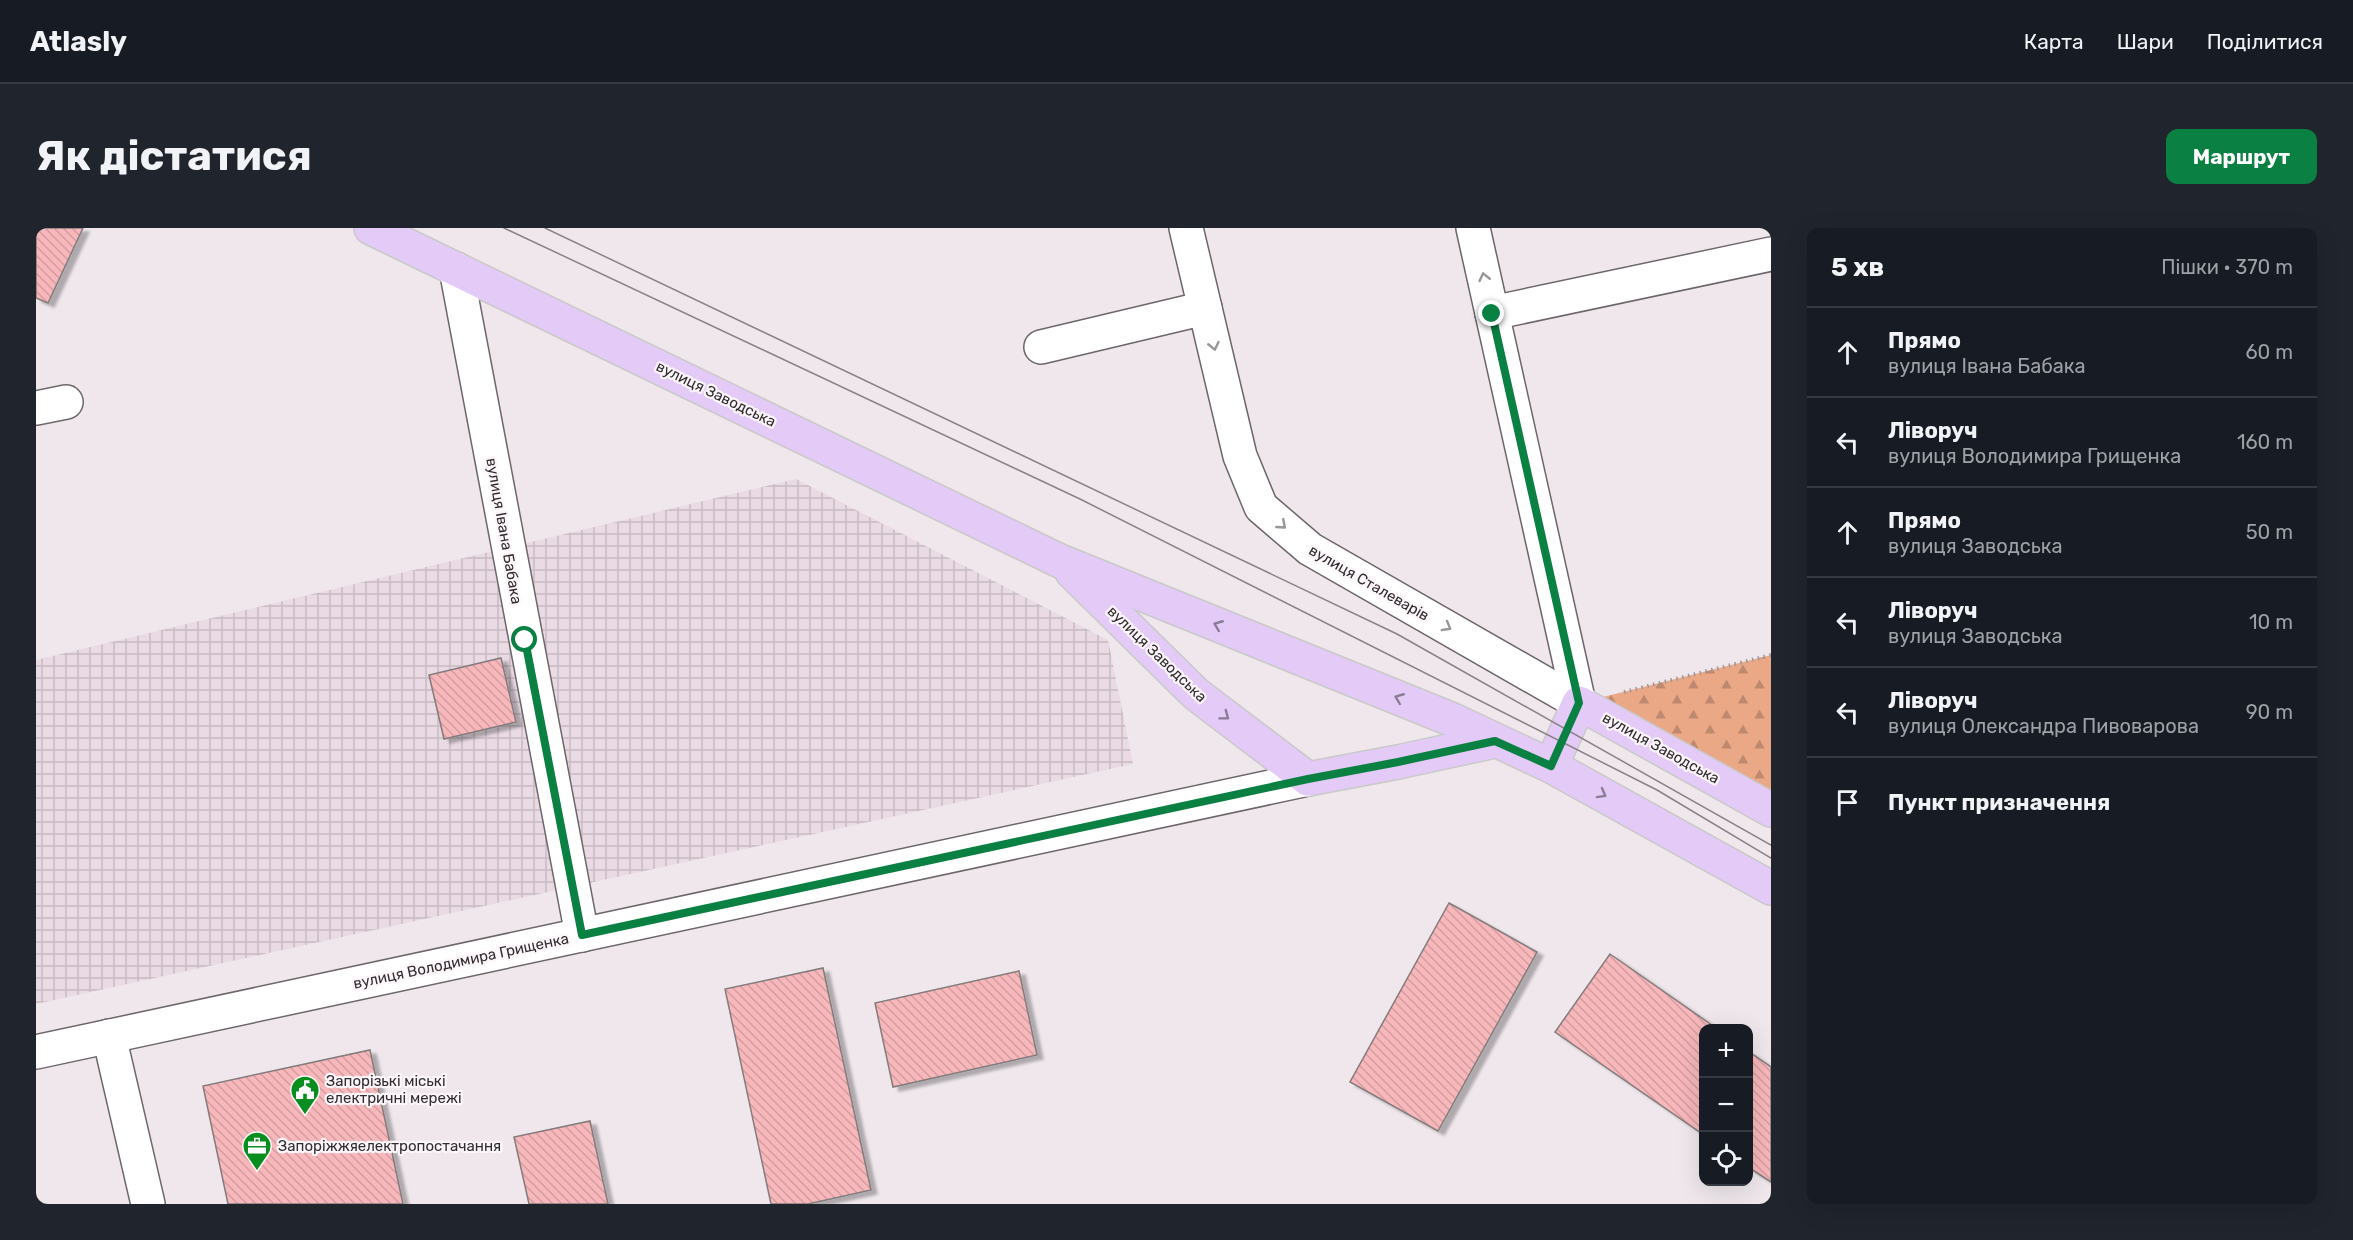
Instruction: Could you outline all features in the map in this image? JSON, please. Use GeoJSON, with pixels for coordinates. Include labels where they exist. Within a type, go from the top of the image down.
{"type":"FeatureCollection","features":[{"type":"Feature","properties":{"kind":"main road","name":"вулиця Заводська"},"geometry":{"type":"LineString","coordinates":[[371,228],[1060,561],[1453,720],[1551,766],[1771,888]]}},
{"type":"Feature","properties":{"kind":"main road","name":"вулиця Заводська"},"geometry":{"type":"LineString","coordinates":[[1060,561],[1196,694],[1308,779]]}},
{"type":"Feature","properties":{"kind":"main road","name":"вулиця Заводська"},"geometry":{"type":"LineString","coordinates":[[1579,703],[1771,810]]}},
{"type":"Feature","properties":{"kind":"main road"},"geometry":{"type":"LineString","coordinates":[[1551,766],[1579,703]]}},
{"type":"Feature","properties":{"kind":"main road"},"geometry":{"type":"LineString","coordinates":[[1308,779],[1495,741]]}},
{"type":"Feature","properties":{"kind":"street","name":"вулиця Сталеварів"},"geometry":{"type":"LineString","coordinates":[[1186,228],[1239,456],[1262,507],[1310,549],[1579,703]]}},
{"type":"Feature","properties":{"kind":"street"},"geometry":{"type":"LineString","coordinates":[[1473,228],[1579,703]]}},
{"type":"Feature","properties":{"kind":"street"},"geometry":{"type":"LineString","coordinates":[[1492,314],[1771,254]]}},
{"type":"Feature","properties":{"kind":"street","name":"вулиця Івана Бабака"},"geometry":{"type":"LineString","coordinates":[[456,269],[582,935]]}},
{"type":"Feature","properties":{"kind":"street"},"geometry":{"type":"LineString","coordinates":[[1041,347],[1205,308]]}},
{"type":"Feature","properties":{"kind":"street","name":"вулиця Володимира Грищенка"},"geometry":{"type":"LineString","coordinates":[[36,1052],[1308,779]]}},
{"type":"Feature","properties":{"kind":"street"},"geometry":{"type":"LineString","coordinates":[[109,1036],[148,1204]]}},
{"type":"Feature","properties":{"kind":"path"},"geometry":{"type":"LineString","coordinates":[[1579,703],[1771,655]]}},
{"type":"Feature","properties":{"kind":"shaded area"},"geometry":{"type":"Polygon","coordinates":[[[796,479],[1108,640],[1133,764],[36,1004],[36,660],[796,479]]]}},
{"type":"Feature","properties":{"kind":"green space"},"geometry":{"type":"Polygon","coordinates":[[[1771,655],[1771,810],[1579,703],[1771,655]]]}},
{"type":"Feature","properties":{"kind":"building"},"geometry":{"type":"Polygon","coordinates":[[[36,228],[83,228],[48,303],[36,298],[36,228]]]}},
{"type":"Feature","properties":{"kind":"building"},"geometry":{"type":"Polygon","coordinates":[[[501,658],[516,722],[444,739],[429,675],[501,658]]]}},
{"type":"Feature","properties":{"kind":"building"},"geometry":{"type":"Polygon","coordinates":[[[1449,903],[1537,952],[1438,1131],[1350,1082],[1449,903]]]}},
{"type":"Feature","properties":{"kind":"building"},"geometry":{"type":"Polygon","coordinates":[[[1610,954],[1710,1024],[1699,1024],[1699,1132],[1555,1032],[1610,954]]]}},
{"type":"Feature","properties":{"kind":"building"},"geometry":{"type":"Polygon","coordinates":[[[823,968],[871,1190],[808,1204],[771,1204],[725,989],[823,968]]]}},
{"type":"Feature","properties":{"kind":"building"},"geometry":{"type":"Polygon","coordinates":[[[1019,971],[1037,1055],[893,1087],[875,1003],[1019,971]]]}},
{"type":"Feature","properties":{"kind":"building"},"geometry":{"type":"Polygon","coordinates":[[[370,1050],[403,1204],[228,1204],[203,1086],[370,1050]]]}},
{"type":"Feature","properties":{"kind":"building"},"geometry":{"type":"Polygon","coordinates":[[[1753,1054],[1771,1067],[1771,1182],[1753,1170],[1753,1054]]]}},
{"type":"Feature","properties":{"kind":"building"},"geometry":{"type":"Polygon","coordinates":[[[590,1121],[608,1204],[529,1204],[514,1137],[590,1121]]]}},
{"type":"Feature","properties":{"kind":"tram line"},"geometry":{"type":"LineString","coordinates":[[504,228],[1080,499],[1657,790],[1771,858]]}},
{"type":"Feature","properties":{"kind":"tram line"},"geometry":{"type":"LineString","coordinates":[[545,228],[1397,634],[1771,845]]}},
{"type":"Feature","properties":{"kind":"place","name":"Запорізькі міські електричні мережі"},"geometry":{"type":"Point","coordinates":[305,1116]}},
{"type":"Feature","properties":{"kind":"place","name":"Запоріжжяелектропостачання"},"geometry":{"type":"Point","coordinates":[257,1172]}},
{"type":"Feature","properties":{"kind":"route"},"geometry":{"type":"LineString","coordinates":[[525,640],[582,935],[1495,741],[1551,766],[1579,703],[1492,314]]}}]}
